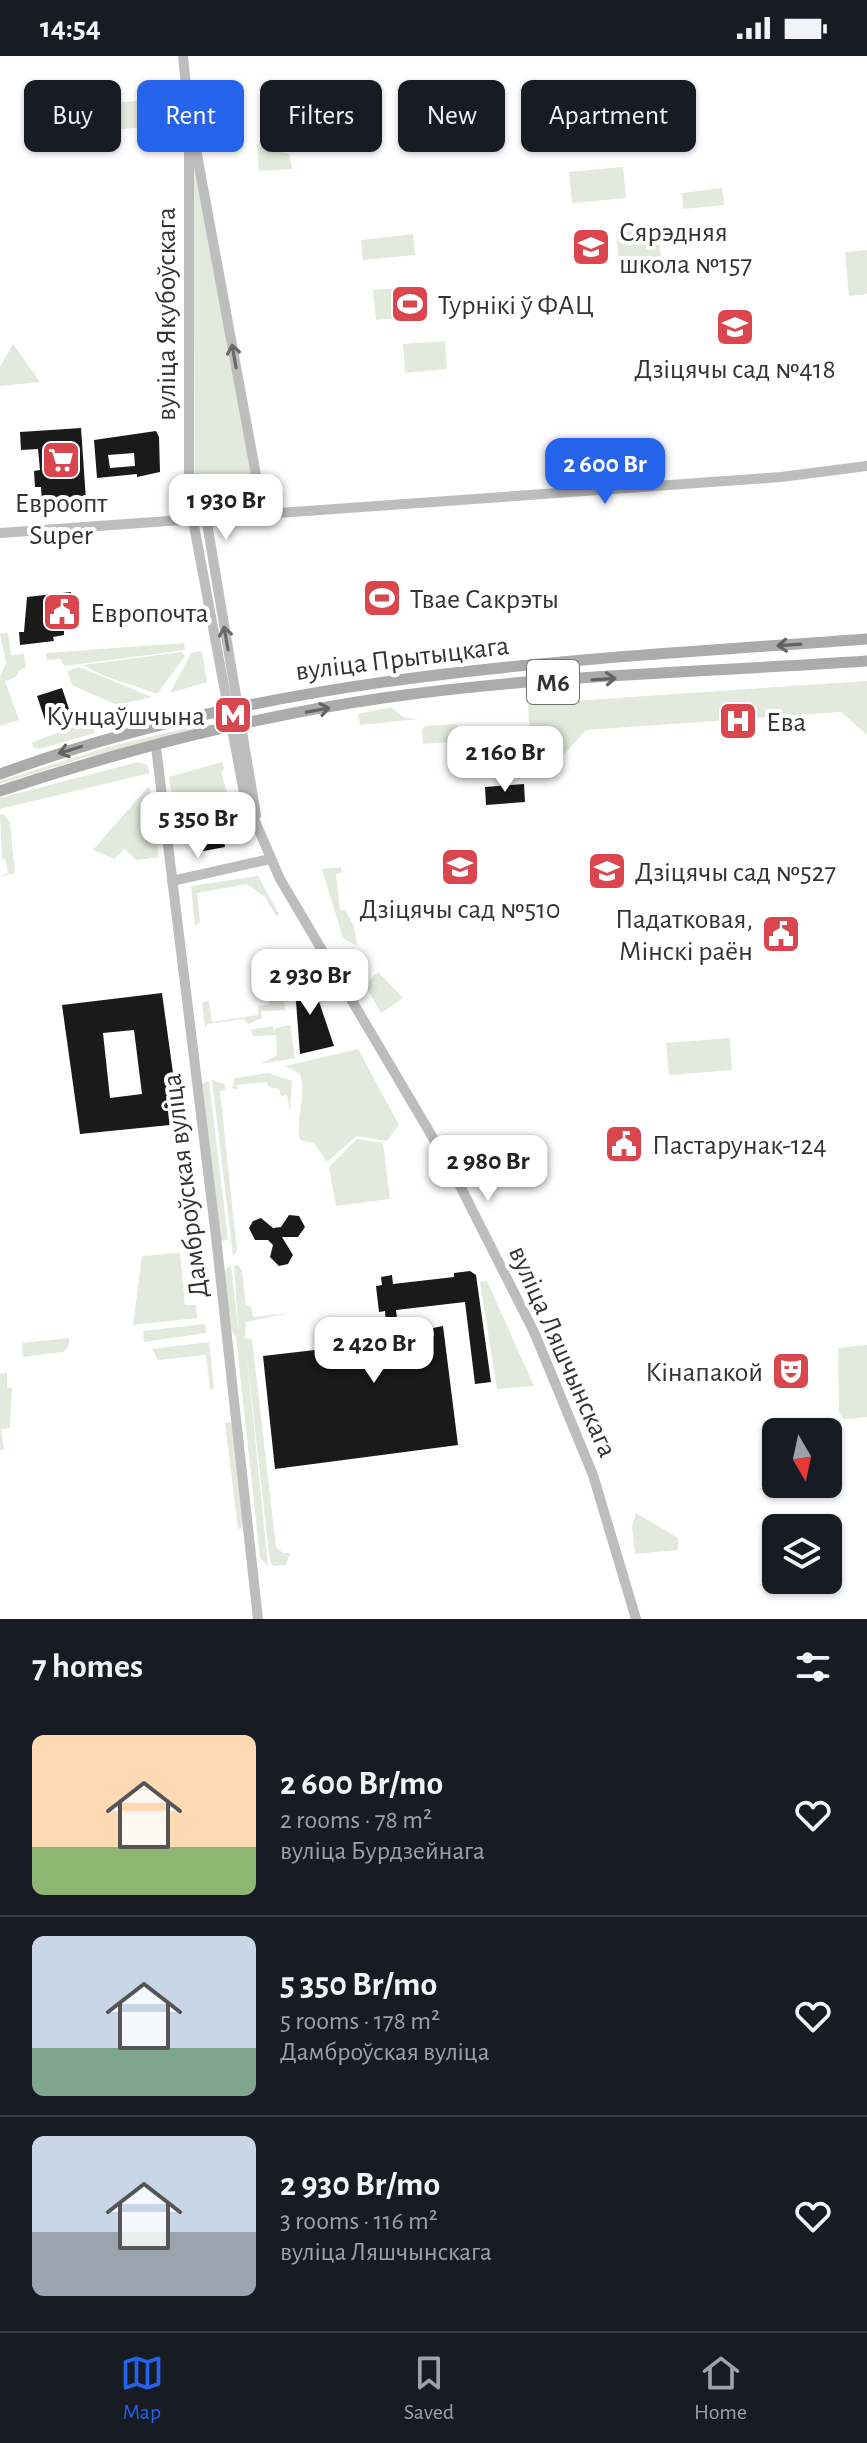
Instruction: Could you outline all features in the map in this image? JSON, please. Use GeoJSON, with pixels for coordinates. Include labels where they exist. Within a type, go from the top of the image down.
{"type":"FeatureCollection","features":[{"type":"Feature","properties":{"kind":"main road","name":"вуліца Якубоўскага"},"geometry":{"type":"LineString","coordinates":[[183,56],[186,80]]}},
{"type":"Feature","properties":{"kind":"main road","name":"вуліца Якубоўскага"},"geometry":{"type":"LineString","coordinates":[[189,152],[189,499],[232,706]]}},
{"type":"Feature","properties":{"kind":"main road","name":"вуліца Якубоўскага"},"geometry":{"type":"LineString","coordinates":[[197,152],[263,513]]}},
{"type":"Feature","properties":{"kind":"main road"},"geometry":{"type":"LineString","coordinates":[[0,533],[769,478],[867,466]]}},
{"type":"Feature","properties":{"kind":"main road"},"geometry":{"type":"LineString","coordinates":[[206,517],[232,706]]}},
{"type":"Feature","properties":{"kind":"main road","name":"вуліца Прытыцкага"},"geometry":{"type":"LineString","coordinates":[[0,774],[105,739],[232,706],[468,670],[867,639]]}},
{"type":"Feature","properties":{"kind":"main road","name":"вуліца Прытыцкага"},"geometry":{"type":"LineString","coordinates":[[0,791],[236,726],[383,698],[470,688],[867,661]]}},
{"type":"Feature","properties":{"kind":"main road","name":"вуліца Ляшчынскага"},"geometry":{"type":"LineString","coordinates":[[232,706],[256,822],[270,859],[459,1184],[534,1332],[593,1475],[636,1619]]}},
{"type":"Feature","properties":{"kind":"main road","name":"Дамброўская вуліца"},"geometry":{"type":"LineString","coordinates":[[156,747],[216,1237],[258,1619]]}},
{"type":"Feature","properties":{"kind":"main road"},"geometry":{"type":"LineString","coordinates":[[172,881],[270,859]]}},
{"type":"Feature","properties":{"kind":"shaded area"},"geometry":{"type":"Polygon","coordinates":[[[137,101],[137,128],[121,129],[121,102],[137,101]]]}},
{"type":"Feature","properties":{"kind":"shaded area"},"geometry":{"type":"Polygon","coordinates":[[[257,145],[260,146],[260,152],[289,154],[292,169],[259,171],[257,145]]]}},
{"type":"Feature","properties":{"kind":"shaded area"},"geometry":{"type":"Polygon","coordinates":[[[193,152],[255,496],[249,502],[201,505],[195,500],[193,152]]]}},
{"type":"Feature","properties":{"kind":"shaded area"},"geometry":{"type":"Polygon","coordinates":[[[623,167],[626,198],[572,203],[569,172],[623,167]]]}},
{"type":"Feature","properties":{"kind":"shaded area"},"geometry":{"type":"Polygon","coordinates":[[[722,188],[724,205],[683,209],[682,193],[722,188]]]}},
{"type":"Feature","properties":{"kind":"shaded area"},"geometry":{"type":"Polygon","coordinates":[[[658,230],[661,260],[619,263],[616,232],[658,230]]]}},
{"type":"Feature","properties":{"kind":"shaded area"},"geometry":{"type":"Polygon","coordinates":[[[413,234],[415,255],[363,260],[361,240],[413,234]]]}},
{"type":"Feature","properties":{"kind":"shaded area"},"geometry":{"type":"Polygon","coordinates":[[[867,250],[867,294],[849,296],[845,252],[867,250]]]}},
{"type":"Feature","properties":{"kind":"shaded area"},"geometry":{"type":"Polygon","coordinates":[[[400,288],[403,318],[376,320],[373,290],[400,288]]]}},
{"type":"Feature","properties":{"kind":"shaded area"},"geometry":{"type":"Polygon","coordinates":[[[445,341],[447,369],[405,373],[403,344],[445,341]]]}},
{"type":"Feature","properties":{"kind":"shaded area"},"geometry":{"type":"Polygon","coordinates":[[[13,344],[40,382],[0,386],[0,367],[13,344]]]}},
{"type":"Feature","properties":{"kind":"shaded area"},"geometry":{"type":"Polygon","coordinates":[[[8,633],[11,655],[24,654],[26,667],[19,670],[16,677],[5,681],[19,720],[0,726],[0,677],[6,663],[0,634],[8,633]]]}},
{"type":"Feature","properties":{"kind":"shaded area"},"geometry":{"type":"Polygon","coordinates":[[[184,643],[185,650],[65,666],[60,659],[47,660],[46,653],[184,643]]]}},
{"type":"Feature","properties":{"kind":"shaded area"},"geometry":{"type":"Polygon","coordinates":[[[202,651],[207,682],[170,693],[191,653],[202,651]]]}},
{"type":"Feature","properties":{"kind":"shaded area"},"geometry":{"type":"Polygon","coordinates":[[[182,652],[185,656],[157,694],[83,665],[182,652]]]}},
{"type":"Feature","properties":{"kind":"shaded area"},"geometry":{"type":"Polygon","coordinates":[[[79,667],[152,697],[117,705],[72,685],[67,671],[79,667]]]}},
{"type":"Feature","properties":{"kind":"shaded area"},"geometry":{"type":"Polygon","coordinates":[[[867,681],[867,735],[841,712],[586,730],[551,769],[531,770],[528,704],[867,681]]]}},
{"type":"Feature","properties":{"kind":"shaded area"},"geometry":{"type":"Polygon","coordinates":[[[391,707],[403,717],[418,719],[360,725],[358,714],[391,707]]]}},
{"type":"Feature","properties":{"kind":"shaded area"},"geometry":{"type":"Polygon","coordinates":[[[85,723],[93,726],[95,733],[39,749],[33,747],[32,742],[85,723]]]}},
{"type":"Feature","properties":{"kind":"shaded area"},"geometry":{"type":"Polygon","coordinates":[[[208,723],[213,727],[80,759],[0,784],[0,781],[108,747],[208,723]]]}},
{"type":"Feature","properties":{"kind":"shaded area"},"geometry":{"type":"Polygon","coordinates":[[[456,724],[473,741],[423,744],[422,730],[425,726],[456,724]]]}},
{"type":"Feature","properties":{"kind":"shaded area"},"geometry":{"type":"Polygon","coordinates":[[[138,762],[147,765],[150,773],[0,809],[0,798],[138,762]]]}},
{"type":"Feature","properties":{"kind":"shaded area"},"geometry":{"type":"Polygon","coordinates":[[[222,762],[224,768],[221,773],[237,824],[226,828],[202,795],[181,798],[182,812],[174,812],[169,777],[222,762]]]}},
{"type":"Feature","properties":{"kind":"shaded area"},"geometry":{"type":"Polygon","coordinates":[[[149,786],[159,857],[137,860],[124,849],[114,859],[93,850],[149,786]]]}},
{"type":"Feature","properties":{"kind":"shaded area"},"geometry":{"type":"Polygon","coordinates":[[[4,814],[10,823],[15,873],[0,877],[8,873],[6,860],[2,859],[0,815],[4,814]]]}},
{"type":"Feature","properties":{"kind":"shaded area"},"geometry":{"type":"Polygon","coordinates":[[[341,867],[342,873],[336,874],[340,910],[345,910],[354,926],[357,946],[343,938],[322,869],[341,867]]]}},
{"type":"Feature","properties":{"kind":"shaded area"},"geometry":{"type":"Polygon","coordinates":[[[258,876],[279,914],[276,916],[265,897],[247,884],[197,893],[200,922],[195,926],[191,886],[258,876]]]}},
{"type":"Feature","properties":{"kind":"shaded area"},"geometry":{"type":"Polygon","coordinates":[[[301,950],[308,961],[294,972],[297,1000],[284,1002],[285,1010],[261,1011],[262,1018],[248,1024],[244,1019],[207,1024],[205,1028],[202,1002],[209,1001],[212,1022],[258,1015],[258,1006],[270,1004],[268,994],[289,992],[287,951],[301,950]]]}},
{"type":"Feature","properties":{"kind":"shaded area"},"geometry":{"type":"Polygon","coordinates":[[[378,972],[403,998],[381,1013],[365,985],[378,972]]]}},
{"type":"Feature","properties":{"kind":"shaded area"},"geometry":{"type":"Polygon","coordinates":[[[290,1025],[295,1058],[261,1064],[277,1055],[276,1035],[254,1036],[250,1030],[273,1026],[275,1033],[275,1028],[290,1025]]]}},
{"type":"Feature","properties":{"kind":"shaded area"},"geometry":{"type":"Polygon","coordinates":[[[730,1038],[732,1070],[669,1075],[666,1043],[730,1038]]]}},
{"type":"Feature","properties":{"kind":"shaded area"},"geometry":{"type":"Polygon","coordinates":[[[358,1049],[399,1125],[387,1141],[356,1136],[327,1162],[314,1143],[300,1140],[302,1083],[300,1074],[285,1066],[358,1049]]]}},
{"type":"Feature","properties":{"kind":"shaded area"},"geometry":{"type":"Polygon","coordinates":[[[268,1073],[292,1081],[290,1112],[287,1095],[281,1096],[279,1089],[269,1087],[267,1082],[237,1085],[237,1090],[232,1088],[235,1078],[268,1073]]]}},
{"type":"Feature","properties":{"kind":"shaded area"},"geometry":{"type":"Polygon","coordinates":[[[212,1080],[225,1084],[225,1090],[220,1091],[237,1250],[233,1256],[212,1080]]]}},
{"type":"Feature","properties":{"kind":"shaded area"},"geometry":{"type":"Polygon","coordinates":[[[209,1081],[228,1240],[220,1241],[202,1084],[209,1081]]]}},
{"type":"Feature","properties":{"kind":"shaded area"},"geometry":{"type":"Polygon","coordinates":[[[357,1139],[383,1143],[390,1199],[336,1206],[329,1167],[357,1139]]]}},
{"type":"Feature","properties":{"kind":"shaded area"},"geometry":{"type":"Polygon","coordinates":[[[180,1253],[185,1305],[196,1305],[197,1318],[133,1325],[142,1256],[180,1253]]]}},
{"type":"Feature","properties":{"kind":"shaded area"},"geometry":{"type":"Polygon","coordinates":[[[231,1265],[239,1336],[234,1266],[238,1265],[242,1271],[246,1306],[251,1306],[253,1317],[290,1313],[246,1322],[245,1338],[252,1339],[276,1547],[283,1553],[290,1553],[286,1565],[274,1566],[270,1562],[246,1348],[268,1566],[260,1558],[236,1337],[231,1330],[224,1271],[231,1265]]]}},
{"type":"Feature","properties":{"kind":"shaded area"},"geometry":{"type":"Polygon","coordinates":[[[487,1281],[534,1386],[497,1389],[480,1282],[487,1281]]]}},
{"type":"Feature","properties":{"kind":"shaded area"},"geometry":{"type":"Polygon","coordinates":[[[205,1324],[206,1333],[144,1342],[143,1331],[205,1324]]]}},
{"type":"Feature","properties":{"kind":"shaded area"},"geometry":{"type":"Polygon","coordinates":[[[69,1338],[69,1346],[63,1352],[23,1357],[22,1343],[69,1338]]]}},
{"type":"Feature","properties":{"kind":"shaded area"},"geometry":{"type":"Polygon","coordinates":[[[209,1342],[214,1389],[210,1389],[206,1355],[158,1360],[152,1349],[209,1342]]]}},
{"type":"Feature","properties":{"kind":"shaded area"},"geometry":{"type":"Polygon","coordinates":[[[867,1345],[867,1417],[844,1419],[839,1413],[838,1348],[867,1345]]]}},
{"type":"Feature","properties":{"kind":"shaded area"},"geometry":{"type":"Polygon","coordinates":[[[7,1373],[7,1388],[12,1388],[10,1428],[1,1429],[4,1450],[0,1450],[0,1374],[7,1373]]]}},
{"type":"Feature","properties":{"kind":"shaded area"},"geometry":{"type":"Polygon","coordinates":[[[232,1422],[243,1528],[238,1529],[225,1423],[232,1422]]]}},
{"type":"Feature","properties":{"kind":"shaded area"},"geometry":{"type":"Polygon","coordinates":[[[636,1513],[678,1538],[678,1550],[635,1554],[632,1526],[636,1513]]]}},
{"type":"Feature","properties":{"kind":"building","name":"Евроопт Super"},"geometry":{"type":"Polygon","coordinates":[[[81,428],[86,500],[42,503],[41,487],[35,487],[34,471],[40,470],[38,449],[21,450],[20,432],[81,428]]]}},
{"type":"Feature","properties":{"kind":"building"},"geometry":{"type":"Polygon","coordinates":[[[156,431],[159,437],[160,472],[137,477],[137,474],[97,478],[94,440],[156,431]],[[134,453],[108,455],[110,468],[135,466],[134,453]]]}},
{"type":"Feature","properties":{"kind":"building"},"geometry":{"type":"Polygon","coordinates":[[[71,592],[68,629],[64,629],[64,635],[53,637],[54,641],[20,645],[19,632],[24,632],[27,597],[71,592]]]}},
{"type":"Feature","properties":{"kind":"building"},"geometry":{"type":"Polygon","coordinates":[[[62,688],[70,712],[45,720],[37,696],[62,688]]]}},
{"type":"Feature","properties":{"kind":"building"},"geometry":{"type":"Polygon","coordinates":[[[518,736],[520,765],[490,771],[488,738],[518,736]]]}},
{"type":"Feature","properties":{"kind":"building"},"geometry":{"type":"Polygon","coordinates":[[[524,784],[525,802],[486,805],[485,787],[524,784]]]}},
{"type":"Feature","properties":{"kind":"building"},"geometry":{"type":"Polygon","coordinates":[[[223,834],[225,847],[198,852],[196,838],[223,834]]]}},
{"type":"Feature","properties":{"kind":"building"},"geometry":{"type":"Polygon","coordinates":[[[294,975],[310,975],[334,1046],[300,1054],[294,975]]]}},
{"type":"Feature","properties":{"kind":"building"},"geometry":{"type":"Polygon","coordinates":[[[162,993],[180,1124],[80,1134],[62,1005],[162,993]],[[134,1030],[103,1033],[110,1098],[142,1094],[134,1030]]]}},
{"type":"Feature","properties":{"kind":"building"},"geometry":{"type":"Polygon","coordinates":[[[289,1215],[299,1216],[305,1227],[298,1237],[282,1237],[293,1255],[288,1264],[279,1266],[270,1257],[273,1245],[268,1240],[255,1240],[249,1228],[253,1221],[261,1218],[273,1228],[281,1227],[289,1215]]]}},
{"type":"Feature","properties":{"kind":"building"},"geometry":{"type":"Polygon","coordinates":[[[470,1271],[476,1275],[491,1382],[475,1384],[465,1302],[396,1310],[399,1335],[404,1334],[405,1339],[434,1336],[433,1328],[443,1326],[458,1445],[275,1469],[263,1356],[384,1342],[384,1337],[387,1337],[385,1311],[379,1312],[376,1286],[382,1285],[381,1277],[392,1275],[393,1284],[454,1277],[454,1273],[470,1271]]]}},
{"type":"Feature","properties":{"kind":"place","name":"Сярэдняя школа №157"},"geometry":{"type":"Point","coordinates":[591,247]}},
{"type":"Feature","properties":{"kind":"place","name":"Турнікі ў ФАЦ"},"geometry":{"type":"Point","coordinates":[410,304]}},
{"type":"Feature","properties":{"kind":"place","name":"Дзіцячы сад №418"},"geometry":{"type":"Point","coordinates":[735,327]}},
{"type":"Feature","properties":{"kind":"place","name":"Евроопт Super"},"geometry":{"type":"Point","coordinates":[61,460]}},
{"type":"Feature","properties":{"kind":"place","name":"Твае Сакрэты"},"geometry":{"type":"Point","coordinates":[382,598]}},
{"type":"Feature","properties":{"kind":"place","name":"Европочта"},"geometry":{"type":"Point","coordinates":[62,612]}},
{"type":"Feature","properties":{"kind":"place","name":"Кунцаўшчына"},"geometry":{"type":"Point","coordinates":[233,715]}},
{"type":"Feature","properties":{"kind":"place","name":"Ева"},"geometry":{"type":"Point","coordinates":[738,721]}},
{"type":"Feature","properties":{"kind":"place","name":"Дзіцячы сад №510"},"geometry":{"type":"Point","coordinates":[460,867]}},
{"type":"Feature","properties":{"kind":"place","name":"Дзіцячы сад №527"},"geometry":{"type":"Point","coordinates":[607,871]}},
{"type":"Feature","properties":{"kind":"place","name":"Падатковая, Мінскі раён"},"geometry":{"type":"Point","coordinates":[781,934]}},
{"type":"Feature","properties":{"kind":"place","name":"Пастарунак-124"},"geometry":{"type":"Point","coordinates":[624,1144]}},
{"type":"Feature","properties":{"kind":"place","name":"Кінапакой"},"geometry":{"type":"Point","coordinates":[791,1371]}}]}
